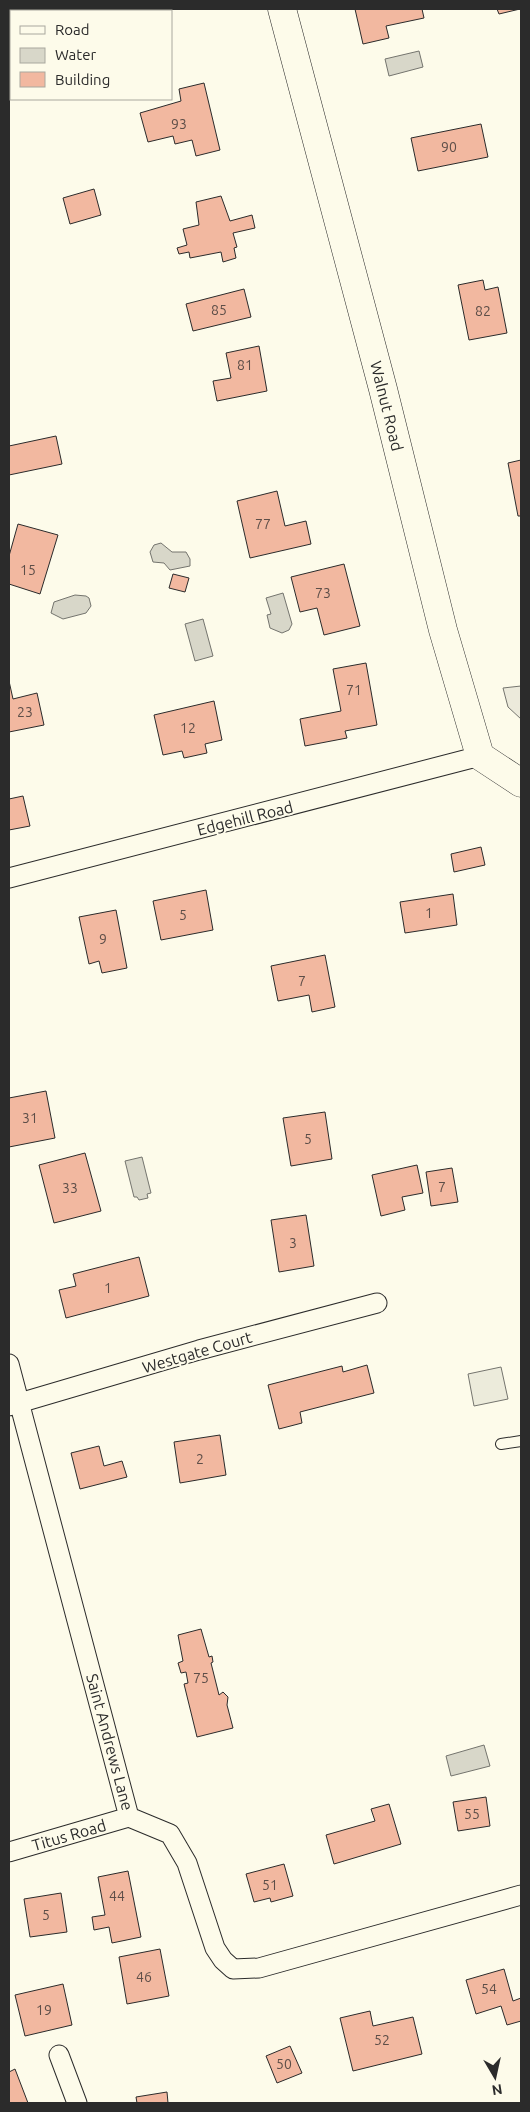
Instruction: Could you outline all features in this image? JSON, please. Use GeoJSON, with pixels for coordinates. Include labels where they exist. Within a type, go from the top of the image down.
{"type":"FeatureCollection","features":[{"type":"Feature","properties":{"kind":"street","name":"Walnut Road"},"geometry":{"type":"LineString","coordinates":[[282,9],[383,388],[443,630],[480,756]]}},
{"type":"Feature","properties":{"kind":"street"},"geometry":{"type":"LineString","coordinates":[[480,756],[521,782]]}},
{"type":"Feature","properties":{"kind":"street","name":"Edgehill Road"},"geometry":{"type":"LineString","coordinates":[[9,878],[480,756]]}},
{"type":"Feature","properties":{"kind":"street","name":"Westgate Court"},"geometry":{"type":"LineString","coordinates":[[14,1405],[199,1350],[377,1303]]}},
{"type":"Feature","properties":{"kind":"street","name":"Saint Andrews Lane"},"geometry":{"type":"LineString","coordinates":[[9,1364],[14,1405],[129,1817],[170,1834],[186,1863],[215,1948],[222,1960],[233,1969],[259,1968],[521,1895]]}},
{"type":"Feature","properties":{"kind":"street","name":"Titus Road"},"geometry":{"type":"LineString","coordinates":[[9,1852],[129,1817]]}},
{"type":"Feature","properties":{"kind":"street"},"geometry":{"type":"LineString","coordinates":[[59,2055],[77,2103]]}},
{"type":"Feature","properties":{"kind":"lane"},"geometry":{"type":"LineString","coordinates":[[501,1444],[521,1441]]}},
{"type":"Feature","properties":{"kind":"shaded area"},"geometry":{"type":"Polygon","coordinates":[[[521,686],[521,719],[508,707],[503,688],[521,686]]]}},
{"type":"Feature","properties":{"kind":"shaded area"},"geometry":{"type":"Polygon","coordinates":[[[501,1367],[508,1399],[474,1406],[468,1374],[501,1367]]]}},
{"type":"Feature","properties":{"kind":"water"},"geometry":{"type":"Polygon","coordinates":[[[419,51],[423,67],[389,76],[385,59],[419,51]]]}},
{"type":"Feature","properties":{"kind":"water"},"geometry":{"type":"Polygon","coordinates":[[[161,543],[172,552],[186,552],[190,559],[190,566],[170,570],[164,563],[153,562],[150,552],[154,545],[161,543]]]}},
{"type":"Feature","properties":{"kind":"water"},"geometry":{"type":"Polygon","coordinates":[[[283,593],[292,624],[289,630],[282,633],[270,628],[267,615],[271,614],[266,598],[283,593]]]}},
{"type":"Feature","properties":{"kind":"water"},"geometry":{"type":"Polygon","coordinates":[[[75,595],[89,598],[91,606],[86,613],[63,619],[51,613],[54,602],[75,595]]]}},
{"type":"Feature","properties":{"kind":"water"},"geometry":{"type":"Polygon","coordinates":[[[203,619],[213,656],[195,661],[185,624],[203,619]]]}},
{"type":"Feature","properties":{"kind":"water"},"geometry":{"type":"Polygon","coordinates":[[[142,1157],[151,1193],[147,1194],[148,1198],[139,1200],[137,1197],[134,1197],[125,1161],[142,1157]]]}},
{"type":"Feature","properties":{"kind":"water"},"geometry":{"type":"Polygon","coordinates":[[[484,1745],[490,1766],[451,1776],[446,1756],[484,1745]]]}},
{"type":"Feature","properties":{"kind":"building"},"geometry":{"type":"Polygon","coordinates":[[[355,9],[422,9],[424,18],[386,26],[389,38],[363,44],[355,9]]]}},
{"type":"Feature","properties":{"kind":"building"},"geometry":{"type":"Polygon","coordinates":[[[497,9],[520,9],[499,14],[497,9]]]}},
{"type":"Feature","properties":{"kind":"building"},"geometry":{"type":"Polygon","coordinates":[[[204,83],[220,150],[196,156],[192,140],[175,144],[173,136],[148,142],[140,113],[181,101],[179,89],[204,83]]]}},
{"type":"Feature","properties":{"kind":"building"},"geometry":{"type":"Polygon","coordinates":[[[481,124],[488,157],[418,171],[411,138],[481,124]]]}},
{"type":"Feature","properties":{"kind":"building"},"geometry":{"type":"Polygon","coordinates":[[[94,189],[101,215],[70,224],[63,198],[94,189]]]}},
{"type":"Feature","properties":{"kind":"building"},"geometry":{"type":"Polygon","coordinates":[[[221,196],[230,221],[252,215],[255,228],[233,233],[237,247],[234,248],[236,258],[223,262],[221,252],[190,258],[189,252],[179,254],[177,248],[187,245],[183,229],[199,225],[196,202],[221,196]]]}},
{"type":"Feature","properties":{"kind":"building"},"geometry":{"type":"Polygon","coordinates":[[[483,280],[485,290],[498,287],[507,333],[469,340],[458,285],[483,280]]]}},
{"type":"Feature","properties":{"kind":"building"},"geometry":{"type":"Polygon","coordinates":[[[244,289],[251,317],[193,331],[186,304],[244,289]]]}},
{"type":"Feature","properties":{"kind":"building"},"geometry":{"type":"Polygon","coordinates":[[[259,346],[267,391],[217,401],[213,381],[231,378],[226,353],[259,346]]]}},
{"type":"Feature","properties":{"kind":"building"},"geometry":{"type":"Polygon","coordinates":[[[56,436],[62,464],[9,475],[9,446],[56,436]]]}},
{"type":"Feature","properties":{"kind":"building"},"geometry":{"type":"Polygon","coordinates":[[[521,460],[521,516],[518,516],[508,463],[521,460]]]}},
{"type":"Feature","properties":{"kind":"building"},"geometry":{"type":"Polygon","coordinates":[[[277,491],[285,526],[306,521],[311,544],[250,558],[237,501],[277,491]]]}},
{"type":"Feature","properties":{"kind":"building"},"geometry":{"type":"Polygon","coordinates":[[[18,524],[58,535],[40,594],[9,584],[9,556],[18,524]]]}},
{"type":"Feature","properties":{"kind":"building"},"geometry":{"type":"Polygon","coordinates":[[[344,564],[360,626],[324,635],[317,608],[300,612],[291,577],[344,564]]]}},
{"type":"Feature","properties":{"kind":"building"},"geometry":{"type":"Polygon","coordinates":[[[173,574],[189,578],[185,592],[169,588],[173,574]]]}},
{"type":"Feature","properties":{"kind":"building"},"geometry":{"type":"Polygon","coordinates":[[[366,663],[377,725],[345,731],[347,738],[305,746],[300,719],[341,711],[333,669],[366,663]]]}},
{"type":"Feature","properties":{"kind":"building"},"geometry":{"type":"Polygon","coordinates":[[[9,681],[13,699],[37,693],[44,725],[9,732],[9,681]]]}},
{"type":"Feature","properties":{"kind":"building"},"geometry":{"type":"Polygon","coordinates":[[[214,701],[222,740],[205,744],[207,753],[184,758],[182,751],[163,755],[154,715],[214,701]]]}},
{"type":"Feature","properties":{"kind":"building"},"geometry":{"type":"Polygon","coordinates":[[[23,796],[30,826],[9,830],[9,799],[23,796]]]}},
{"type":"Feature","properties":{"kind":"building"},"geometry":{"type":"Polygon","coordinates":[[[481,847],[485,865],[454,872],[451,854],[481,847]]]}},
{"type":"Feature","properties":{"kind":"building"},"geometry":{"type":"Polygon","coordinates":[[[206,890],[213,930],[161,940],[153,901],[206,890]]]}},
{"type":"Feature","properties":{"kind":"building"},"geometry":{"type":"Polygon","coordinates":[[[453,894],[457,925],[405,933],[400,902],[453,894]]]}},
{"type":"Feature","properties":{"kind":"building"},"geometry":{"type":"Polygon","coordinates":[[[116,910],[127,968],[102,973],[99,961],[89,964],[79,917],[116,910]]]}},
{"type":"Feature","properties":{"kind":"building"},"geometry":{"type":"Polygon","coordinates":[[[325,955],[335,1007],[312,1012],[309,995],[278,1001],[271,966],[325,955]]]}},
{"type":"Feature","properties":{"kind":"building"},"geometry":{"type":"Polygon","coordinates":[[[46,1091],[55,1138],[9,1147],[9,1098],[46,1091]]]}},
{"type":"Feature","properties":{"kind":"building"},"geometry":{"type":"Polygon","coordinates":[[[325,1112],[332,1159],[291,1166],[283,1118],[325,1112]]]}},
{"type":"Feature","properties":{"kind":"building"},"geometry":{"type":"Polygon","coordinates":[[[85,1153],[101,1211],[54,1223],[39,1165],[85,1153]]]}},
{"type":"Feature","properties":{"kind":"building"},"geometry":{"type":"Polygon","coordinates":[[[417,1165],[423,1193],[402,1197],[405,1210],[381,1216],[372,1175],[417,1165]]]}},
{"type":"Feature","properties":{"kind":"building"},"geometry":{"type":"Polygon","coordinates":[[[452,1168],[458,1202],[431,1206],[426,1172],[452,1168]]]}},
{"type":"Feature","properties":{"kind":"building"},"geometry":{"type":"Polygon","coordinates":[[[306,1215],[314,1266],[279,1272],[271,1220],[306,1215]]]}},
{"type":"Feature","properties":{"kind":"building"},"geometry":{"type":"Polygon","coordinates":[[[139,1257],[149,1296],[66,1318],[59,1290],[76,1286],[73,1274],[139,1257]]]}},
{"type":"Feature","properties":{"kind":"building"},"geometry":{"type":"Polygon","coordinates":[[[367,1365],[374,1393],[300,1412],[302,1423],[279,1429],[268,1385],[342,1366],[343,1372],[367,1365]]]}},
{"type":"Feature","properties":{"kind":"building"},"geometry":{"type":"Polygon","coordinates":[[[220,1435],[226,1475],[180,1483],[174,1442],[220,1435]]]}},
{"type":"Feature","properties":{"kind":"building"},"geometry":{"type":"Polygon","coordinates":[[[99,1446],[104,1466],[122,1461],[127,1477],[80,1489],[71,1453],[99,1446]]]}},
{"type":"Feature","properties":{"kind":"building"},"geometry":{"type":"Polygon","coordinates":[[[201,1629],[209,1657],[212,1656],[213,1662],[211,1663],[219,1695],[223,1692],[228,1697],[227,1705],[233,1728],[197,1737],[184,1684],[188,1683],[186,1672],[181,1673],[178,1663],[183,1661],[178,1635],[201,1629]]]}},
{"type":"Feature","properties":{"kind":"building"},"geometry":{"type":"Polygon","coordinates":[[[486,1797],[490,1826],[458,1831],[453,1802],[486,1797]]]}},
{"type":"Feature","properties":{"kind":"building"},"geometry":{"type":"Polygon","coordinates":[[[389,1804],[401,1844],[334,1864],[326,1835],[375,1821],[371,1809],[389,1804]]]}},
{"type":"Feature","properties":{"kind":"building"},"geometry":{"type":"Polygon","coordinates":[[[284,1864],[293,1896],[271,1902],[270,1898],[254,1902],[246,1874],[284,1864]]]}},
{"type":"Feature","properties":{"kind":"building"},"geometry":{"type":"Polygon","coordinates":[[[128,1871],[141,1937],[112,1943],[109,1927],[94,1930],[92,1917],[105,1915],[98,1877],[128,1871]]]}},
{"type":"Feature","properties":{"kind":"building"},"geometry":{"type":"Polygon","coordinates":[[[61,1893],[67,1932],[30,1937],[24,1899],[61,1893]]]}},
{"type":"Feature","properties":{"kind":"building"},"geometry":{"type":"Polygon","coordinates":[[[160,1949],[169,1996],[127,2004],[119,1957],[160,1949]]]}},
{"type":"Feature","properties":{"kind":"building"},"geometry":{"type":"Polygon","coordinates":[[[504,1969],[513,2001],[521,1998],[521,2021],[507,2025],[501,2006],[476,2014],[466,1980],[504,1969]]]}},
{"type":"Feature","properties":{"kind":"building"},"geometry":{"type":"Polygon","coordinates":[[[63,1984],[72,2025],[25,2036],[15,1995],[63,1984]]]}},
{"type":"Feature","properties":{"kind":"building"},"geometry":{"type":"Polygon","coordinates":[[[370,2011],[373,2026],[413,2017],[422,2054],[353,2071],[340,2018],[370,2011]]]}},
{"type":"Feature","properties":{"kind":"building"},"geometry":{"type":"Polygon","coordinates":[[[290,2046],[302,2073],[277,2083],[266,2056],[290,2046]]]}},
{"type":"Feature","properties":{"kind":"building"},"geometry":{"type":"Polygon","coordinates":[[[15,2069],[28,2103],[9,2103],[9,2072],[15,2069]]]}},
{"type":"Feature","properties":{"kind":"building"},"geometry":{"type":"Polygon","coordinates":[[[167,2092],[168,2103],[137,2103],[136,2097],[167,2092]]]}}]}
